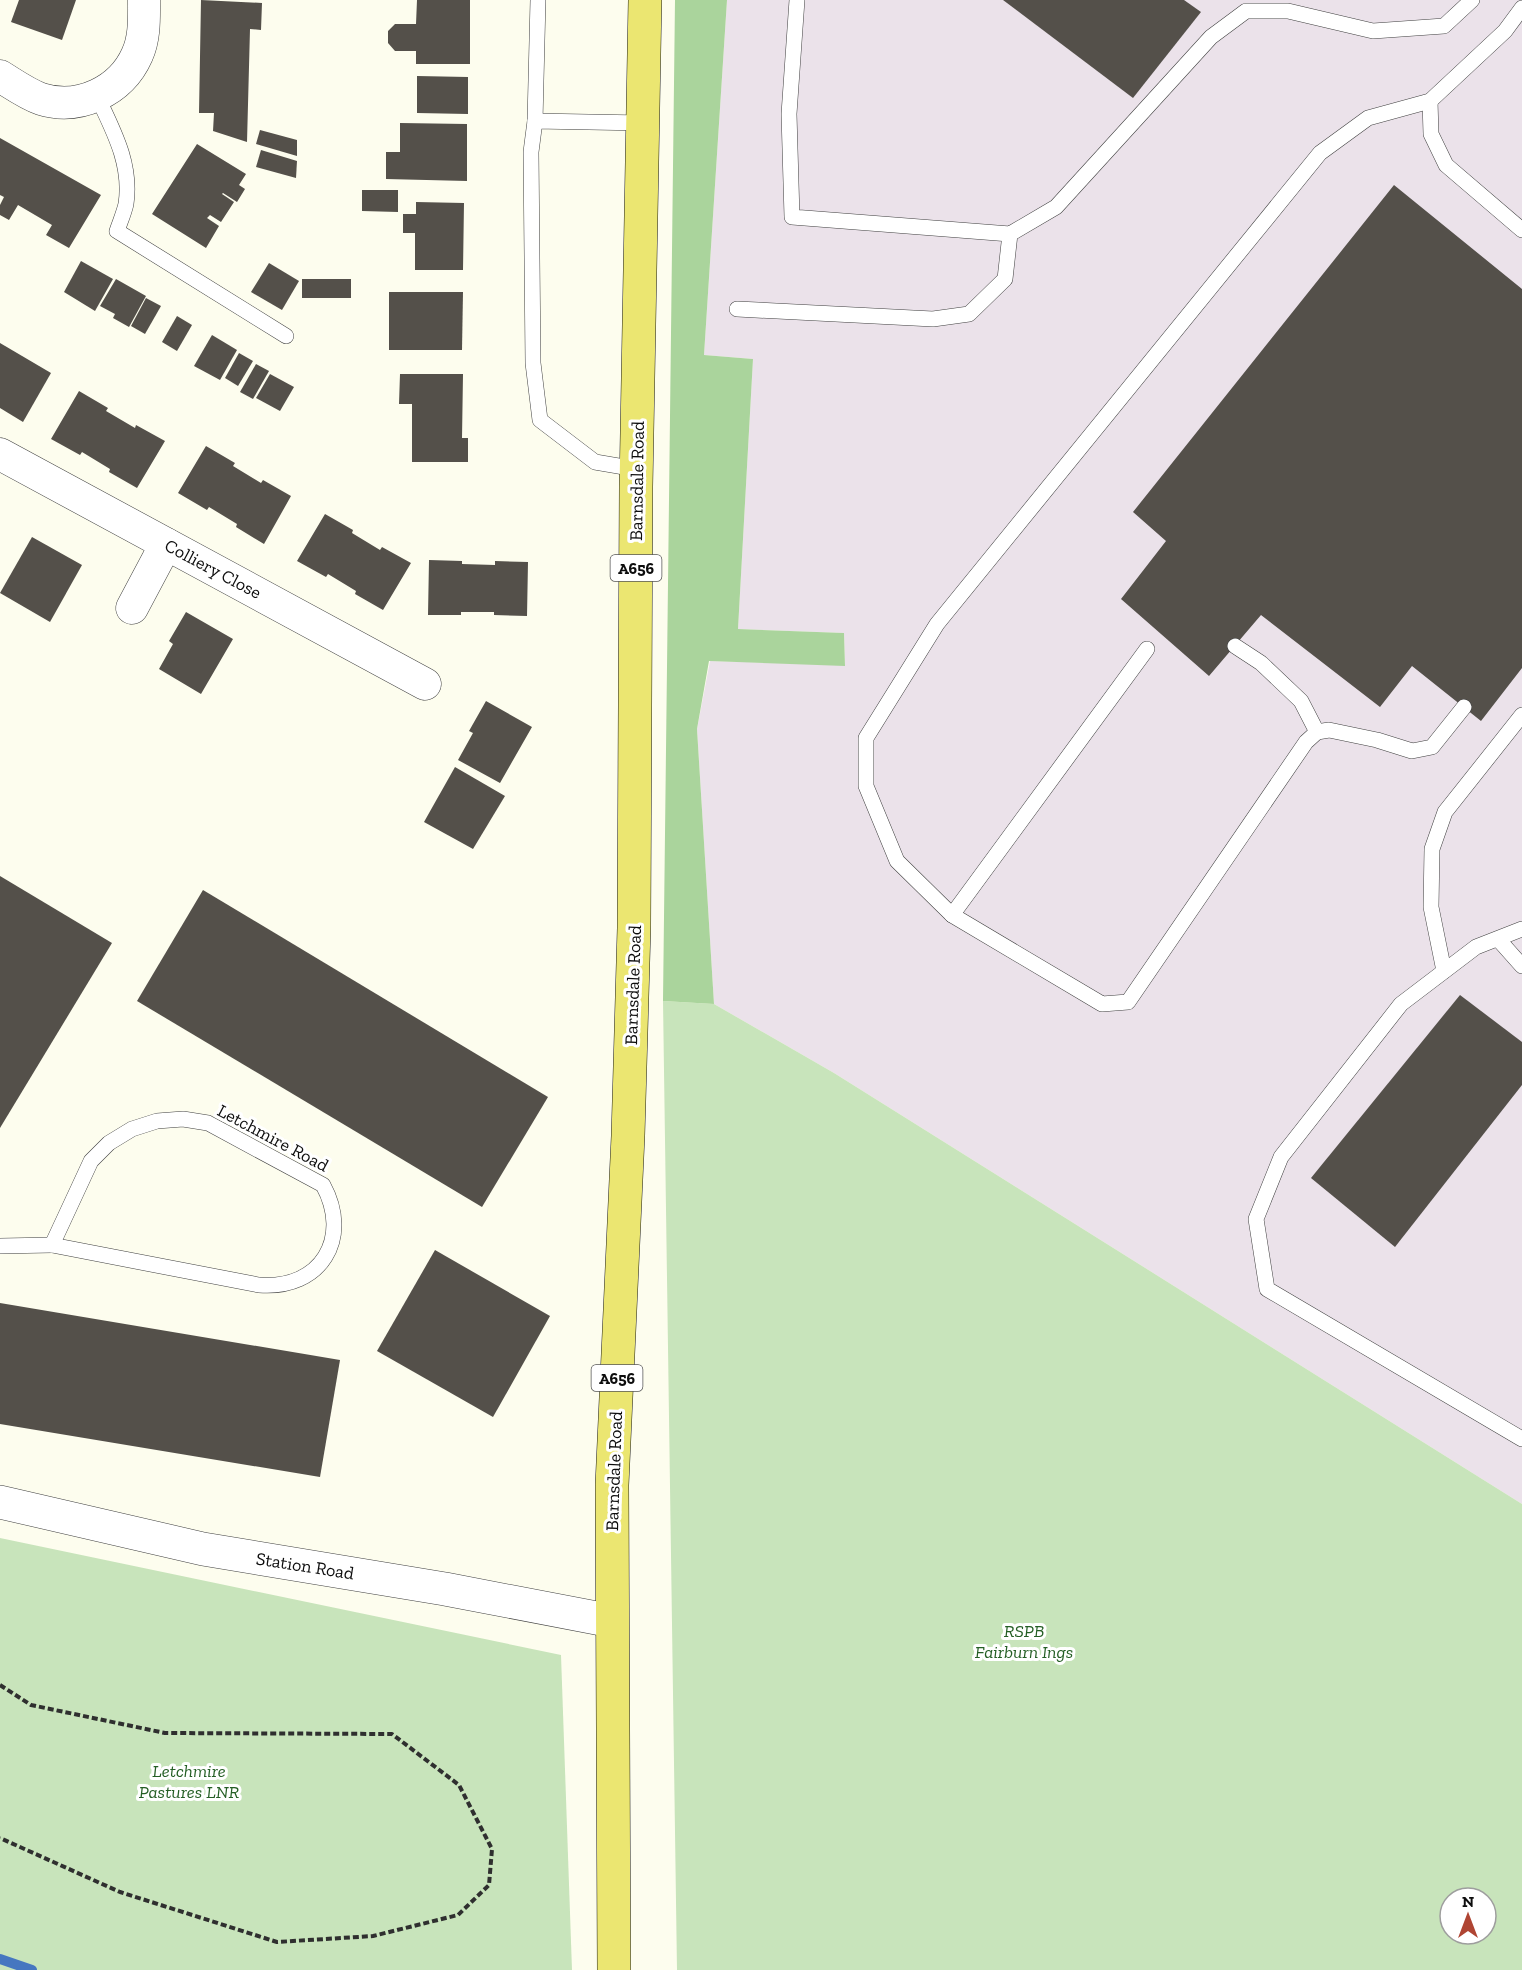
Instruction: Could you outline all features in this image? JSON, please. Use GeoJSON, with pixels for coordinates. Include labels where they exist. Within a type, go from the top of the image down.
{"type":"FeatureCollection","features":[{"type":"Feature","properties":{"kind":"main road","name":"Barnsdale Road"},"geometry":{"type":"LineString","coordinates":[[614,1970],[612,1485],[628,1147],[634,928],[636,469],[645,0]]}},
{"type":"Feature","properties":{"kind":"street"},"geometry":{"type":"LineString","coordinates":[[0,76],[39,98],[58,103],[97,96],[114,85],[128,71],[138,54],[143,34],[144,0]]}},
{"type":"Feature","properties":{"kind":"street","name":"Colliery Close"},"geometry":{"type":"LineString","coordinates":[[0,454],[425,684]]}},
{"type":"Feature","properties":{"kind":"street"},"geometry":{"type":"LineString","coordinates":[[132,608],[166,544]]}},
{"type":"Feature","properties":{"kind":"street","name":"Station Road"},"geometry":{"type":"LineString","coordinates":[[0,1502],[203,1549],[445,1589],[612,1621]]}},
{"type":"Feature","properties":{"kind":"lane"},"geometry":{"type":"LineString","coordinates":[[538,0],[535,121],[531,152],[531,274],[533,363],[540,420],[595,462],[636,469]]}},
{"type":"Feature","properties":{"kind":"lane"},"geometry":{"type":"LineString","coordinates":[[796,0],[789,114],[792,217],[1010,234],[1056,207],[1211,37],[1246,11],[1288,11],[1373,31],[1444,27],[1472,0]]}},
{"type":"Feature","properties":{"kind":"lane"},"geometry":{"type":"LineString","coordinates":[[1464,707],[1432,747],[1412,751],[1377,740],[1329,730],[1317,732],[1306,742],[1128,1002],[1102,1004],[952,915],[897,861],[866,786],[866,738],[938,624],[1320,153],[1368,118],[1430,101],[1505,31],[1522,8]]}},
{"type":"Feature","properties":{"kind":"lane"},"geometry":{"type":"LineString","coordinates":[[97,96],[121,147],[127,175],[126,204],[117,231],[286,336]]}},
{"type":"Feature","properties":{"kind":"lane"},"geometry":{"type":"LineString","coordinates":[[1430,101],[1431,134],[1446,165],[1522,230]]}},
{"type":"Feature","properties":{"kind":"lane"},"geometry":{"type":"LineString","coordinates":[[535,121],[643,123]]}},
{"type":"Feature","properties":{"kind":"lane"},"geometry":{"type":"LineString","coordinates":[[737,309],[933,319],[969,314],[1005,279],[1010,234]]}},
{"type":"Feature","properties":{"kind":"lane"},"geometry":{"type":"LineString","coordinates":[[1235,646],[1260,663],[1301,701],[1317,732]]}},
{"type":"Feature","properties":{"kind":"lane"},"geometry":{"type":"LineString","coordinates":[[952,915],[1147,649]]}},
{"type":"Feature","properties":{"kind":"lane"},"geometry":{"type":"LineString","coordinates":[[1444,971],[1431,907],[1432,849],[1445,812],[1522,715]]}},
{"type":"Feature","properties":{"kind":"lane"},"geometry":{"type":"LineString","coordinates":[[1522,929],[1476,947],[1401,1004],[1281,1157],[1256,1219],[1268,1288],[1522,1439]]}},
{"type":"Feature","properties":{"kind":"lane"},"geometry":{"type":"LineString","coordinates":[[1498,939],[1522,966]]}},
{"type":"Feature","properties":{"kind":"lane","name":"Letchmire Road"},"geometry":{"type":"LineString","coordinates":[[0,1246],[52,1245],[274,1286],[290,1284],[316,1269],[332,1243],[335,1214],[331,1199],[323,1185],[208,1123],[183,1119],[157,1121],[132,1129],[109,1143],[91,1161],[52,1245]]}},
{"type":"Feature","properties":{"kind":"path"},"geometry":{"type":"LineString","coordinates":[[0,1685],[31,1705],[165,1733],[392,1734],[459,1785],[492,1849],[489,1885],[458,1915],[373,1936],[277,1942],[120,1892],[0,1838]]}},
{"type":"Feature","properties":{"kind":"shaded area"},"geometry":{"type":"Polygon","coordinates":[[[727,0],[1522,0],[1522,1504],[834,1073],[714,1004],[697,729],[710,661],[845,665],[844,633],[738,629],[753,359],[704,355],[727,0]]]}},
{"type":"Feature","properties":{"kind":"green space"},"geometry":{"type":"Polygon","coordinates":[[[675,0],[727,0],[704,355],[753,359],[738,629],[844,633],[845,666],[709,661],[697,729],[714,1004],[663,1001],[675,0]]]}},
{"type":"Feature","properties":{"kind":"green space","name":"RSPB Fairburn Ings"},"geometry":{"type":"Polygon","coordinates":[[[663,1001],[714,1004],[834,1073],[1522,1504],[1522,1970],[677,1970],[663,1001]]]}},
{"type":"Feature","properties":{"kind":"green space","name":"Letchmire Pastures LNR"},"geometry":{"type":"Polygon","coordinates":[[[0,1538],[561,1655],[572,1970],[0,1970],[0,1538]]]}},
{"type":"Feature","properties":{"kind":"building"},"geometry":{"type":"Polygon","coordinates":[[[19,0],[76,0],[62,40],[11,22],[19,0]]]}},
{"type":"Feature","properties":{"kind":"building"},"geometry":{"type":"Polygon","coordinates":[[[201,0],[262,3],[261,30],[250,29],[247,142],[213,131],[214,113],[199,113],[201,0]]]}},
{"type":"Feature","properties":{"kind":"building"},"geometry":{"type":"Polygon","coordinates":[[[417,0],[470,0],[470,64],[416,64],[416,51],[395,51],[388,43],[388,31],[395,24],[416,24],[417,0]]]}},
{"type":"Feature","properties":{"kind":"building"},"geometry":{"type":"Polygon","coordinates":[[[1003,0],[1184,0],[1201,12],[1133,98],[1003,0]]]}},
{"type":"Feature","properties":{"kind":"building"},"geometry":{"type":"Polygon","coordinates":[[[417,76],[468,77],[468,114],[417,113],[417,76]]]}},
{"type":"Feature","properties":{"kind":"building"},"geometry":{"type":"Polygon","coordinates":[[[400,123],[467,124],[467,181],[386,179],[386,152],[400,152],[400,123]]]}},
{"type":"Feature","properties":{"kind":"building"},"geometry":{"type":"Polygon","coordinates":[[[260,130],[297,140],[297,156],[256,144],[260,130]]]}},
{"type":"Feature","properties":{"kind":"building"},"geometry":{"type":"Polygon","coordinates":[[[0,138],[101,195],[69,248],[46,235],[52,225],[18,205],[9,220],[0,215],[0,205],[4,197],[0,195],[0,138]]]}},
{"type":"Feature","properties":{"kind":"building"},"geometry":{"type":"Polygon","coordinates":[[[197,144],[246,174],[239,185],[245,189],[237,202],[222,194],[234,202],[221,222],[210,215],[207,218],[219,226],[206,248],[152,214],[197,144]]]}},
{"type":"Feature","properties":{"kind":"building"},"geometry":{"type":"Polygon","coordinates":[[[261,150],[297,161],[296,178],[256,167],[261,150]]]}},
{"type":"Feature","properties":{"kind":"building"},"geometry":{"type":"Polygon","coordinates":[[[1394,185],[1522,289],[1522,668],[1481,721],[1412,666],[1380,707],[1261,615],[1209,676],[1121,599],[1166,541],[1133,512],[1394,185]]]}},
{"type":"Feature","properties":{"kind":"building"},"geometry":{"type":"Polygon","coordinates":[[[362,190],[398,190],[398,212],[362,211],[362,190]]]}},
{"type":"Feature","properties":{"kind":"building"},"geometry":{"type":"Polygon","coordinates":[[[416,202],[464,203],[463,270],[415,270],[415,233],[403,233],[403,214],[416,214],[416,202]]]}},
{"type":"Feature","properties":{"kind":"building"},"geometry":{"type":"Polygon","coordinates":[[[81,261],[113,279],[95,311],[64,292],[81,261]]]}},
{"type":"Feature","properties":{"kind":"building"},"geometry":{"type":"Polygon","coordinates":[[[269,263],[299,281],[282,310],[251,292],[269,263]]]}},
{"type":"Feature","properties":{"kind":"building"},"geometry":{"type":"Polygon","coordinates":[[[116,279],[146,296],[129,327],[113,318],[115,314],[100,306],[116,279]]]}},
{"type":"Feature","properties":{"kind":"building"},"geometry":{"type":"Polygon","coordinates":[[[302,279],[351,279],[351,298],[302,298],[302,279]]]}},
{"type":"Feature","properties":{"kind":"building"},"geometry":{"type":"Polygon","coordinates":[[[389,292],[463,292],[462,350],[389,350],[389,292]]]}},
{"type":"Feature","properties":{"kind":"building"},"geometry":{"type":"Polygon","coordinates":[[[146,298],[161,306],[145,334],[131,326],[146,298]]]}},
{"type":"Feature","properties":{"kind":"building"},"geometry":{"type":"Polygon","coordinates":[[[177,316],[192,325],[177,351],[162,342],[177,316]]]}},
{"type":"Feature","properties":{"kind":"building"},"geometry":{"type":"Polygon","coordinates":[[[212,335],[237,350],[220,380],[194,366],[212,335]]]}},
{"type":"Feature","properties":{"kind":"building"},"geometry":{"type":"Polygon","coordinates":[[[0,343],[51,373],[23,422],[0,408],[0,343]]]}},
{"type":"Feature","properties":{"kind":"building"},"geometry":{"type":"Polygon","coordinates":[[[239,353],[253,361],[238,386],[225,378],[239,353]]]}},
{"type":"Feature","properties":{"kind":"building"},"geometry":{"type":"Polygon","coordinates":[[[256,364],[269,371],[253,399],[240,392],[256,364]]]}},
{"type":"Feature","properties":{"kind":"building"},"geometry":{"type":"Polygon","coordinates":[[[270,374],[294,387],[280,411],[256,398],[270,374]]]}},
{"type":"Feature","properties":{"kind":"building"},"geometry":{"type":"Polygon","coordinates":[[[400,374],[463,374],[462,438],[468,438],[468,462],[412,462],[412,404],[399,404],[400,374]]]}},
{"type":"Feature","properties":{"kind":"building"},"geometry":{"type":"Polygon","coordinates":[[[79,391],[108,408],[106,411],[135,428],[136,425],[165,441],[137,488],[109,472],[110,469],[82,452],[80,455],[51,439],[79,391]]]}},
{"type":"Feature","properties":{"kind":"building"},"geometry":{"type":"Polygon","coordinates":[[[206,446],[235,463],[233,466],[261,483],[263,480],[291,496],[264,544],[209,507],[207,510],[178,493],[206,446]]]}},
{"type":"Feature","properties":{"kind":"building"},"geometry":{"type":"Polygon","coordinates":[[[325,514],[353,530],[352,533],[380,550],[382,547],[411,563],[383,610],[355,594],[356,591],[328,574],[326,577],[297,561],[325,514]]]}},
{"type":"Feature","properties":{"kind":"building"},"geometry":{"type":"Polygon","coordinates":[[[32,537],[82,565],[50,622],[0,593],[32,537]]]}},
{"type":"Feature","properties":{"kind":"building"},"geometry":{"type":"Polygon","coordinates":[[[429,560],[495,565],[495,561],[528,562],[527,616],[494,615],[494,612],[428,615],[429,560]]]}},
{"type":"Feature","properties":{"kind":"building"},"geometry":{"type":"Polygon","coordinates":[[[186,612],[233,639],[201,694],[159,669],[173,644],[169,641],[186,612]]]}},
{"type":"Feature","properties":{"kind":"building"},"geometry":{"type":"Polygon","coordinates":[[[486,701],[532,727],[500,783],[458,760],[473,733],[469,731],[486,701]]]}},
{"type":"Feature","properties":{"kind":"building"},"geometry":{"type":"Polygon","coordinates":[[[455,767],[505,796],[473,849],[424,822],[455,767]]]}},
{"type":"Feature","properties":{"kind":"building"},"geometry":{"type":"Polygon","coordinates":[[[0,876],[112,943],[0,1128],[0,876]]]}},
{"type":"Feature","properties":{"kind":"building"},"geometry":{"type":"Polygon","coordinates":[[[203,890],[548,1097],[482,1207],[137,1001],[203,890]]]}},
{"type":"Feature","properties":{"kind":"building"},"geometry":{"type":"Polygon","coordinates":[[[1460,995],[1522,1042],[1522,1085],[1395,1247],[1311,1178],[1460,995]]]}},
{"type":"Feature","properties":{"kind":"building"},"geometry":{"type":"Polygon","coordinates":[[[435,1250],[550,1316],[493,1417],[377,1351],[435,1250]]]}},
{"type":"Feature","properties":{"kind":"building"},"geometry":{"type":"Polygon","coordinates":[[[0,1303],[340,1360],[320,1477],[0,1424],[0,1303]]]}},
{"type":"Feature","properties":{"kind":"waterway"},"geometry":{"type":"LineString","coordinates":[[0,1959],[32,1970]]}}]}
